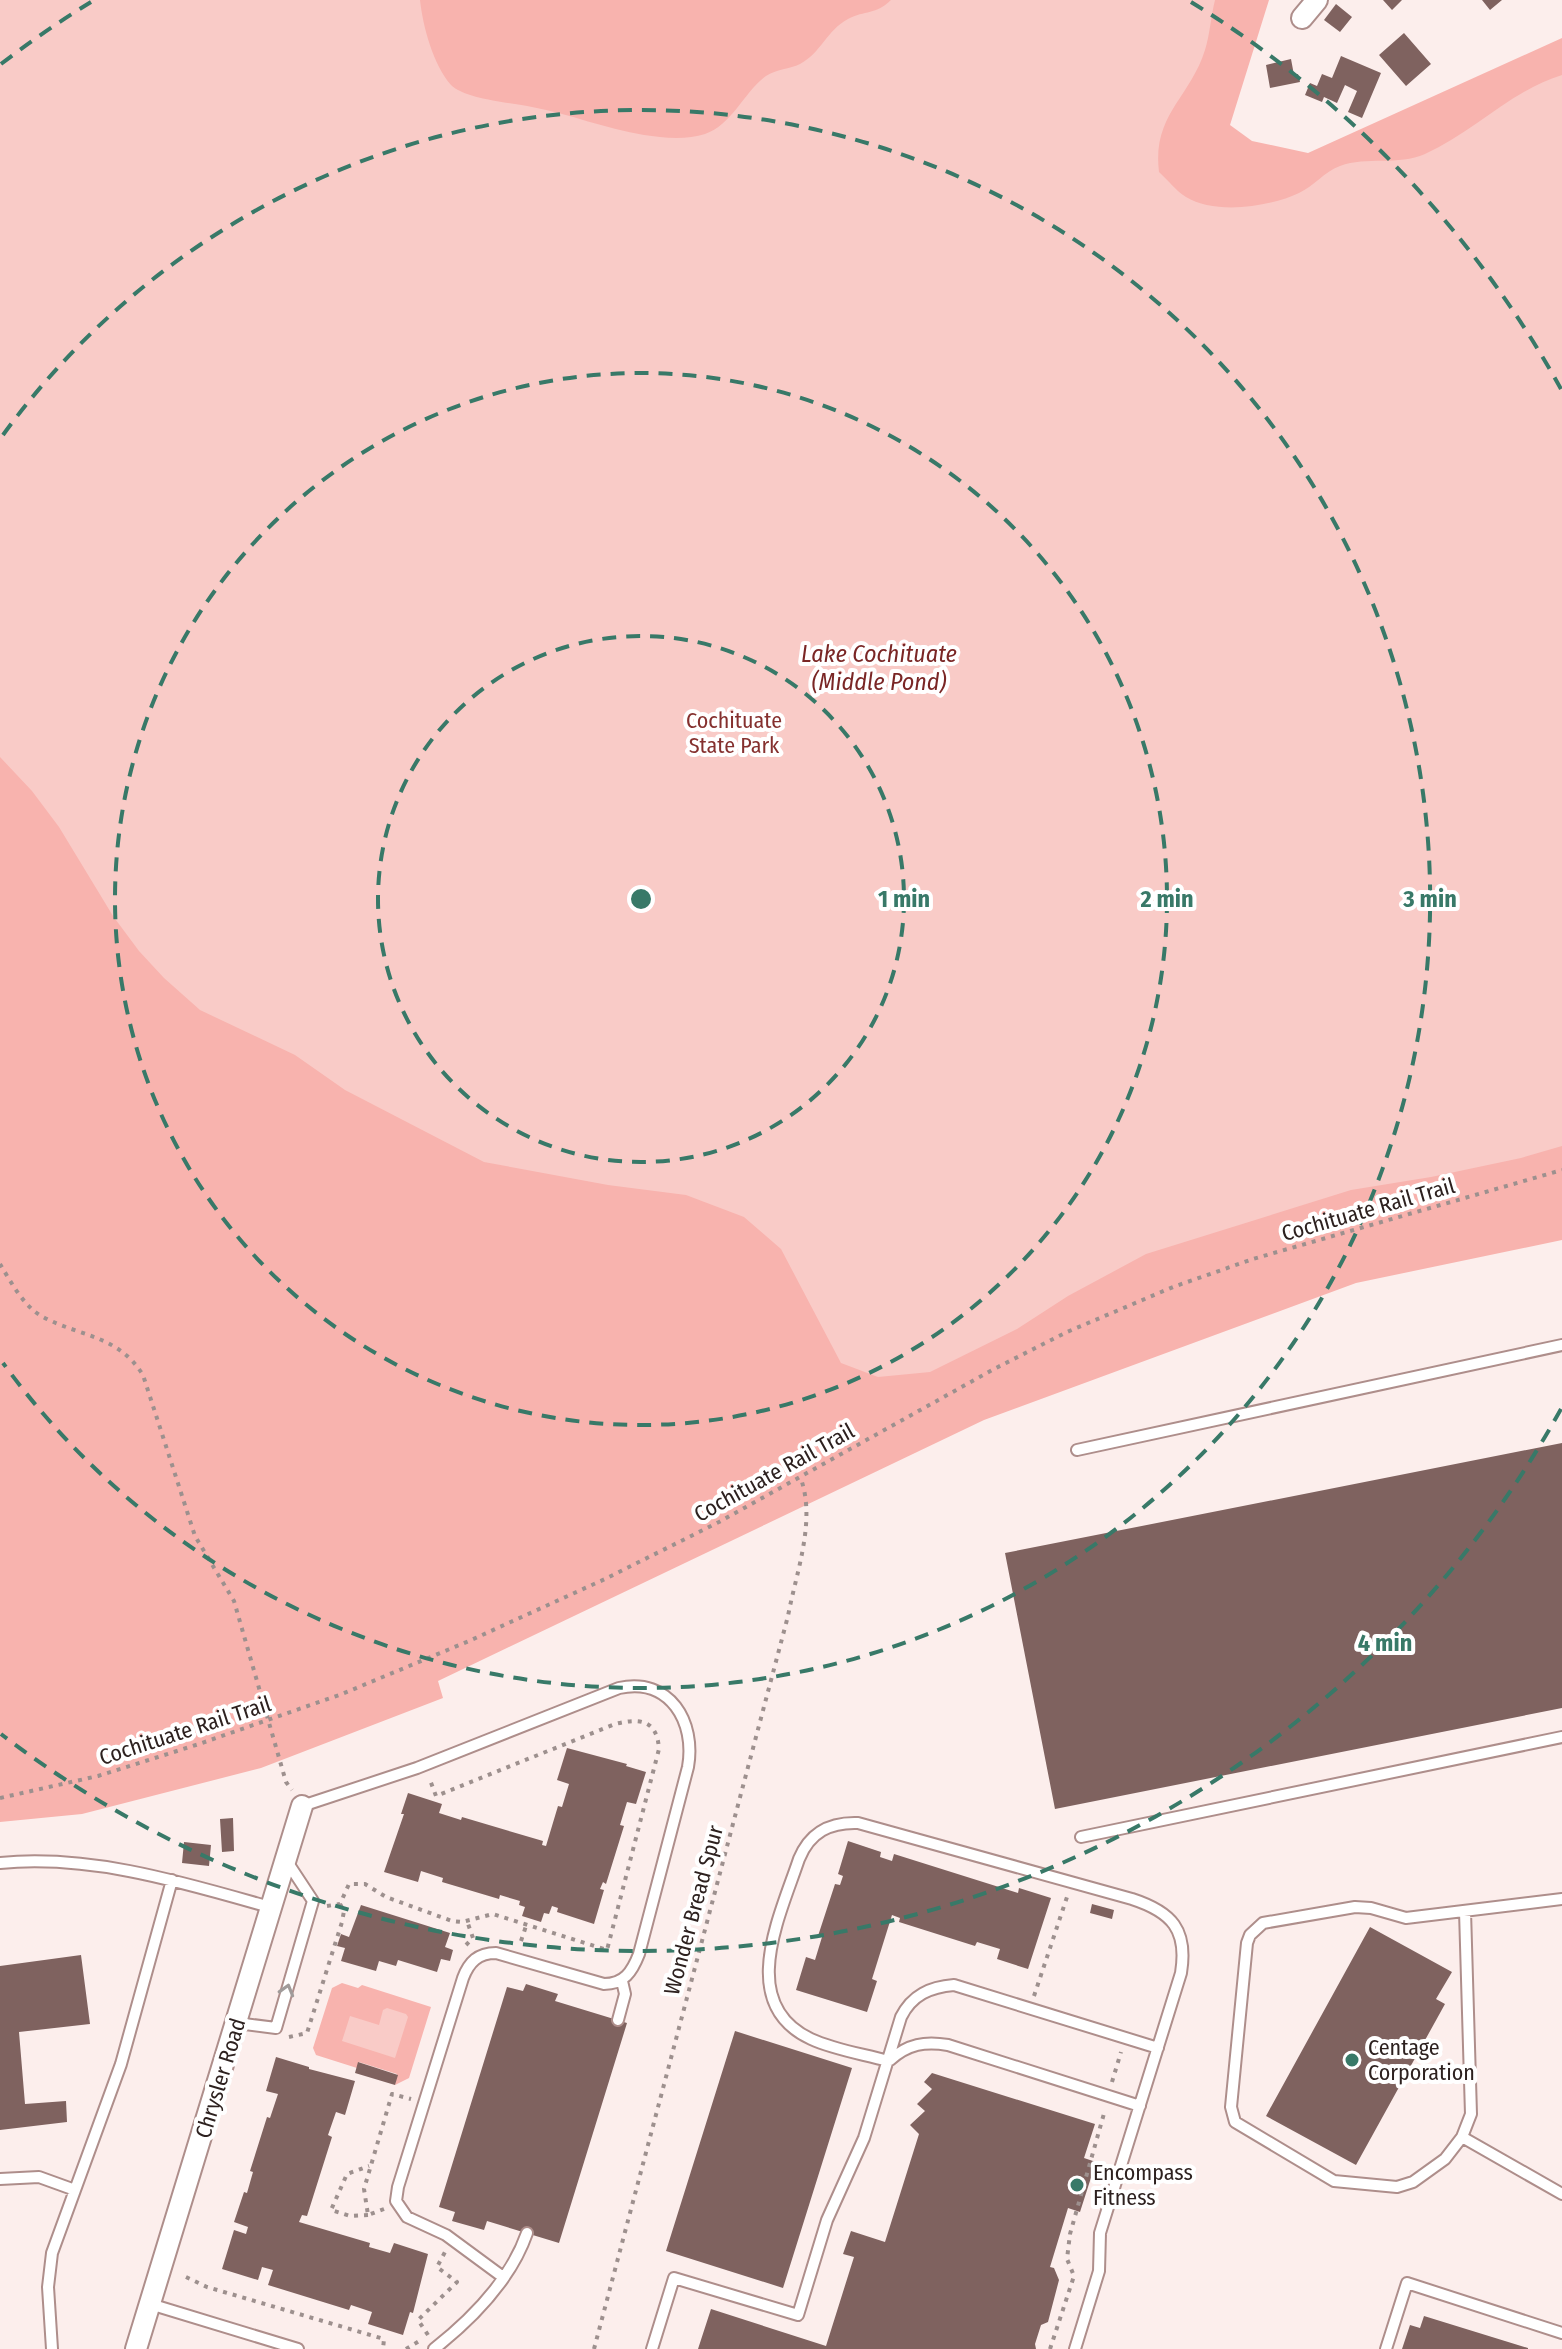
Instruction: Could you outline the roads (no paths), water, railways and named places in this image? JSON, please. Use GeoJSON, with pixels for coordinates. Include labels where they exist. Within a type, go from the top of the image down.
{"type":"FeatureCollection","features":[{"type":"Feature","properties":{"kind":"street"},"geometry":{"type":"LineString","coordinates":[[1302,18],[1317,0]]}},
{"type":"Feature","properties":{"kind":"street","name":"Chrysler Road"},"geometry":{"type":"LineString","coordinates":[[136,2349],[302,1806]]}},
{"type":"Feature","properties":{"kind":"lane"},"geometry":{"type":"LineString","coordinates":[[1077,1450],[1562,1345]]}},
{"type":"Feature","properties":{"kind":"lane"},"geometry":{"type":"LineString","coordinates":[[302,1806],[436,1761],[611,1690],[633,1686],[653,1690],[671,1702],[689,1728],[691,1747],[688,1767],[639,1954],[622,1981],[604,1984],[496,1953],[478,1956],[463,1978],[396,2201],[407,2217],[446,2235],[503,2277]]}},
{"type":"Feature","properties":{"kind":"lane"},"geometry":{"type":"LineString","coordinates":[[1081,1837],[1562,1737]]}},
{"type":"Feature","properties":{"kind":"lane"},"geometry":{"type":"LineString","coordinates":[[888,2061],[810,2038],[788,2022],[773,2000],[767,1974],[770,1951],[799,1859],[812,1838],[833,1824],[858,1823],[1149,1904],[1163,1911],[1180,1933],[1183,1944],[1181,1973],[1100,2233],[1099,2271],[1075,2349]]}},
{"type":"Feature","properties":{"kind":"lane"},"geometry":{"type":"LineString","coordinates":[[237,2023],[276,2028],[313,1901],[286,1860]]}},
{"type":"Feature","properties":{"kind":"lane"},"geometry":{"type":"LineString","coordinates":[[0,1863],[67,1862],[172,1880],[273,1908]]}},
{"type":"Feature","properties":{"kind":"lane"},"geometry":{"type":"LineString","coordinates":[[52,2349],[49,2265],[121,2064],[172,1880]]}},
{"type":"Feature","properties":{"kind":"lane"},"geometry":{"type":"LineString","coordinates":[[1465,1911],[1471,2102],[1468,2125],[1445,2159],[1405,2186],[1343,2184],[1325,2177],[1235,2122],[1231,2107],[1247,1943],[1263,1923],[1355,1907],[1406,1918],[1562,1899]]}},
{"type":"Feature","properties":{"kind":"lane"},"geometry":{"type":"LineString","coordinates":[[618,2020],[625,1994],[622,1981]]}},
{"type":"Feature","properties":{"kind":"lane"},"geometry":{"type":"LineString","coordinates":[[652,2349],[674,2278],[798,2315],[827,2220],[864,2138],[906,2006],[917,1996],[941,1986],[954,1985],[1158,2048]]}},
{"type":"Feature","properties":{"kind":"lane"},"geometry":{"type":"LineString","coordinates":[[888,2061],[907,2047],[919,2044],[948,2045],[1140,2106]]}},
{"type":"Feature","properties":{"kind":"lane"},"geometry":{"type":"LineString","coordinates":[[1462,2137],[1562,2194]]}},
{"type":"Feature","properties":{"kind":"lane"},"geometry":{"type":"LineString","coordinates":[[0,2179],[39,2177],[75,2190]]}},
{"type":"Feature","properties":{"kind":"lane"},"geometry":{"type":"LineString","coordinates":[[434,2349],[468,2319],[503,2277],[520,2252],[527,2233]]}},
{"type":"Feature","properties":{"kind":"lane"},"geometry":{"type":"LineString","coordinates":[[1386,2349],[1407,2283],[1562,2333]]}},
{"type":"Feature","properties":{"kind":"lane"},"geometry":{"type":"LineString","coordinates":[[150,2304],[298,2349]]}},
{"type":"Feature","properties":{"kind":"water","name":"Lake Cochituate (Middle Pond)"},"geometry":{"type":"Polygon","coordinates":[[[0,0],[420,0],[434,56],[457,90],[630,132],[675,138],[698,136],[714,130],[766,76],[800,64],[841,24],[854,16],[880,8],[891,0],[1215,0],[1207,44],[1198,67],[1161,136],[1159,172],[1186,197],[1198,203],[1227,207],[1258,205],[1287,198],[1334,169],[1350,163],[1415,158],[1460,135],[1526,91],[1562,75],[1562,1146],[1431,1177],[1351,1190],[1146,1254],[1068,1296],[1017,1329],[930,1372],[878,1377],[841,1363],[781,1249],[744,1217],[686,1195],[608,1185],[484,1162],[345,1090],[295,1055],[200,1010],[139,951],[113,916],[59,827],[32,791],[0,757],[0,0]]]}},
{"type":"Feature","properties":{"kind":"water"},"geometry":{"type":"Polygon","coordinates":[[[387,2008],[408,2017],[395,2058],[342,2041],[350,2016],[379,2025],[383,2010],[387,2008]]]}},
{"type":"Feature","properties":{"kind":"place","name":"Centage Corporation"},"geometry":{"type":"Point","coordinates":[1352,2060]}},
{"type":"Feature","properties":{"kind":"place","name":"Encompass Fitness"},"geometry":{"type":"Point","coordinates":[1077,2185]}},
{"type":"Feature","properties":{"kind":"park label","name":"Cochituate State Park"},"geometry":{"type":"Point","coordinates":[734,732]}}]}
